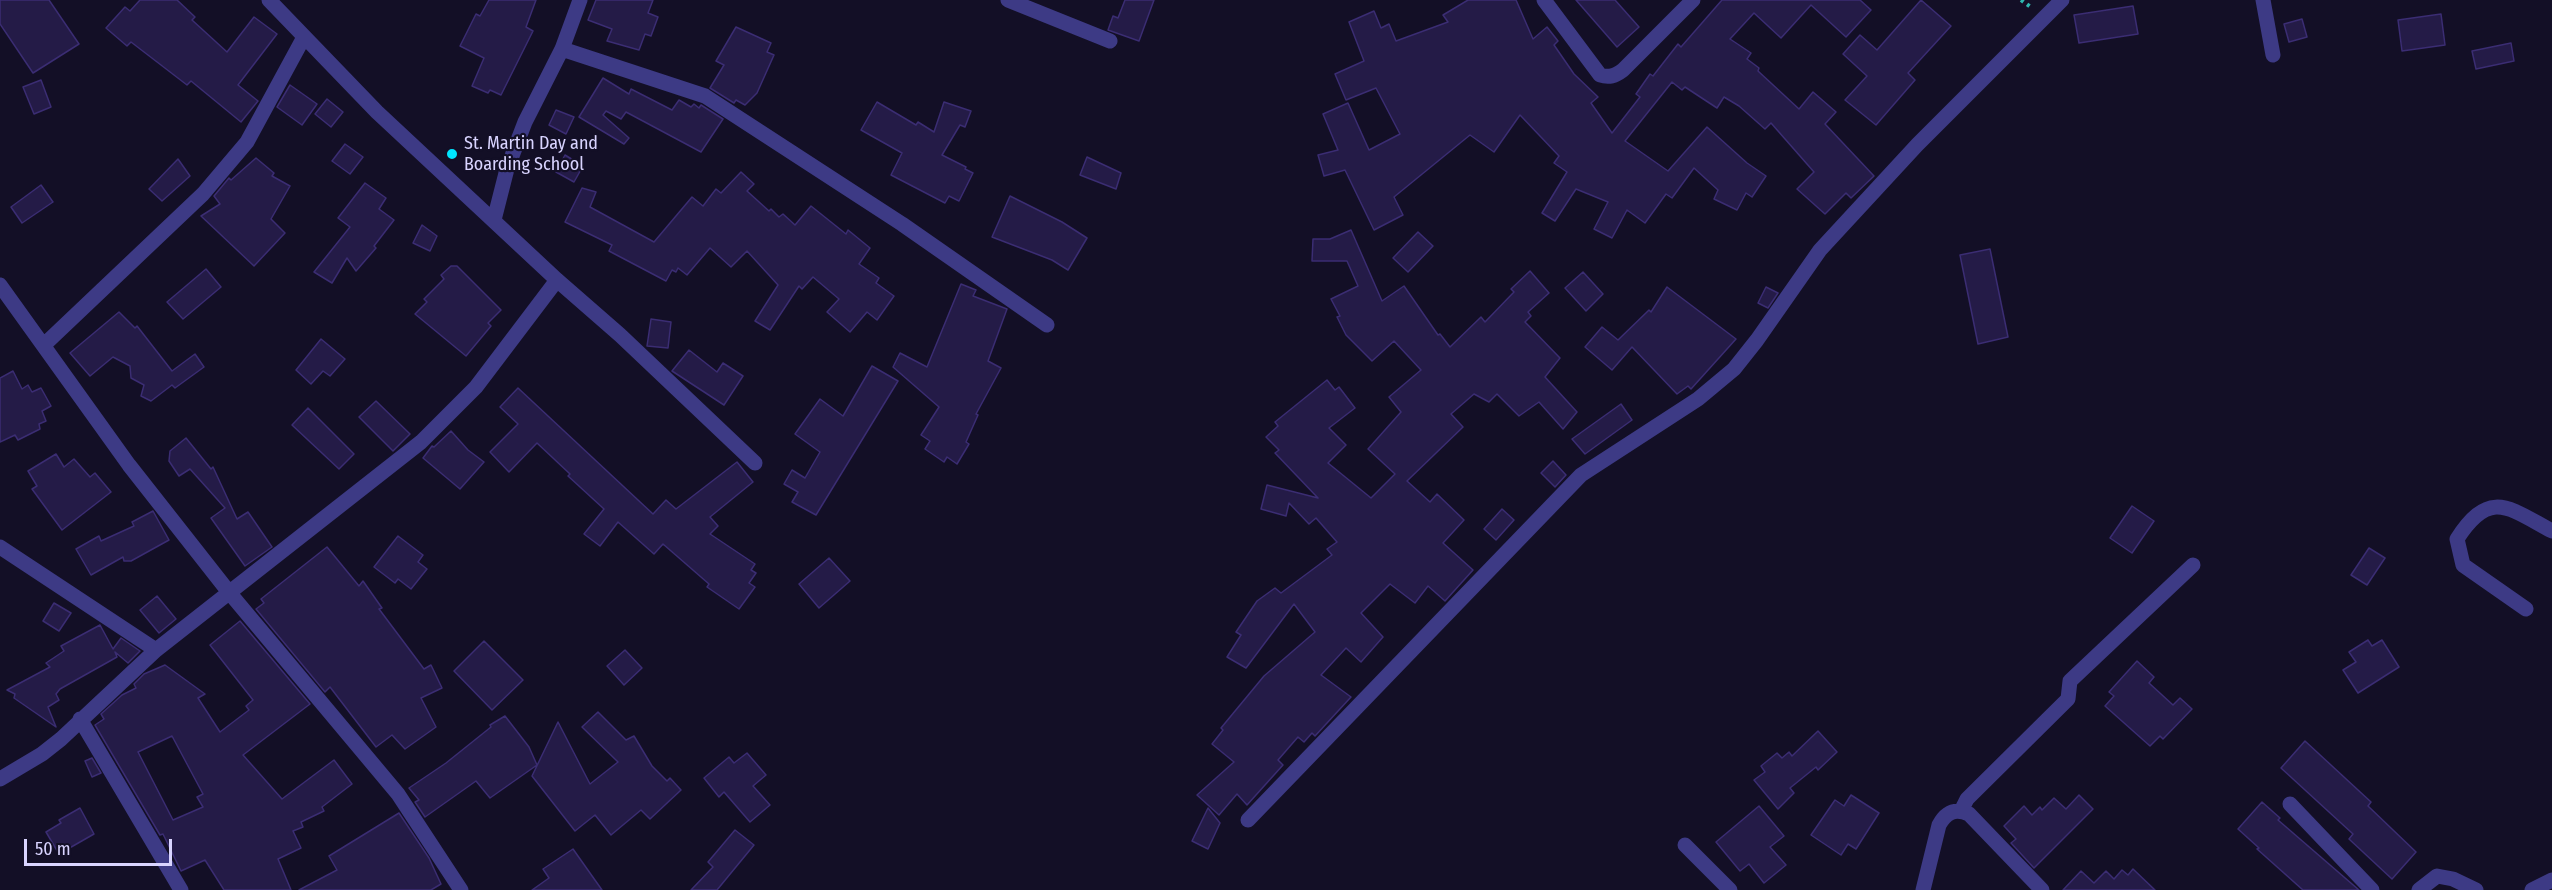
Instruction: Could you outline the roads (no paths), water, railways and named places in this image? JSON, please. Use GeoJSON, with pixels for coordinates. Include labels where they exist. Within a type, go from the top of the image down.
{"type":"FeatureCollection","features":[{"type":"Feature","properties":{"kind":"street"},"geometry":{"type":"LineString","coordinates":[[269,0],[377,112],[557,280],[620,335],[755,464]]}},
{"type":"Feature","properties":{"kind":"street"},"geometry":{"type":"LineString","coordinates":[[494,220],[507,169],[525,122],[562,49],[580,0]]}},
{"type":"Feature","properties":{"kind":"street"},"geometry":{"type":"LineString","coordinates":[[1008,0],[1110,41]]}},
{"type":"Feature","properties":{"kind":"street"},"geometry":{"type":"LineString","coordinates":[[1544,0],[1600,75],[1612,77],[1623,70],[1693,0]]}},
{"type":"Feature","properties":{"kind":"street"},"geometry":{"type":"LineString","coordinates":[[1248,820],[1581,475],[1698,399],[1734,369],[1820,250],[1917,145],[2062,0]]}},
{"type":"Feature","properties":{"kind":"street"},"geometry":{"type":"LineString","coordinates":[[2263,0],[2273,55]]}},
{"type":"Feature","properties":{"kind":"street"},"geometry":{"type":"LineString","coordinates":[[45,344],[211,186],[248,142],[304,37]]}},
{"type":"Feature","properties":{"kind":"street"},"geometry":{"type":"LineString","coordinates":[[562,49],[705,96],[902,224],[1047,325]]}},
{"type":"Feature","properties":{"kind":"street"},"geometry":{"type":"LineString","coordinates":[[0,779],[42,754],[156,650],[228,591],[421,442],[476,387],[557,280]]}},
{"type":"Feature","properties":{"kind":"street"},"geometry":{"type":"LineString","coordinates":[[0,285],[45,344],[129,465],[228,591],[398,794],[461,890]]}},
{"type":"Feature","properties":{"kind":"street"},"geometry":{"type":"LineString","coordinates":[[2526,609],[2477,577],[2463,565],[2457,539],[2469,521],[2486,508],[2507,507],[2552,531]]}},
{"type":"Feature","properties":{"kind":"street"},"geometry":{"type":"LineString","coordinates":[[0,547],[156,650]]}},
{"type":"Feature","properties":{"kind":"street"},"geometry":{"type":"LineString","coordinates":[[1961,811],[1967,799],[2068,699],[2070,681],[2193,565]]}},
{"type":"Feature","properties":{"kind":"street"},"geometry":{"type":"LineString","coordinates":[[80,719],[113,780],[181,890]]}},
{"type":"Feature","properties":{"kind":"street"},"geometry":{"type":"LineString","coordinates":[[2290,804],[2372,890]]}},
{"type":"Feature","properties":{"kind":"street"},"geometry":{"type":"LineString","coordinates":[[1923,890],[1939,825],[1944,816],[1953,811],[1969,814],[2042,890]]}},
{"type":"Feature","properties":{"kind":"street"},"geometry":{"type":"LineString","coordinates":[[1685,845],[1730,890]]}},
{"type":"Feature","properties":{"kind":"street"},"geometry":{"type":"LineString","coordinates":[[2419,890],[2437,876],[2453,879],[2476,890]]}},
{"type":"Feature","properties":{"kind":"street"},"geometry":{"type":"LineString","coordinates":[[2532,890],[2552,880]]}},
{"type":"Feature","properties":{"kind":"place","name":"St. Martin Day and Boarding School"},"geometry":{"type":"Point","coordinates":[452,154]}}]}
